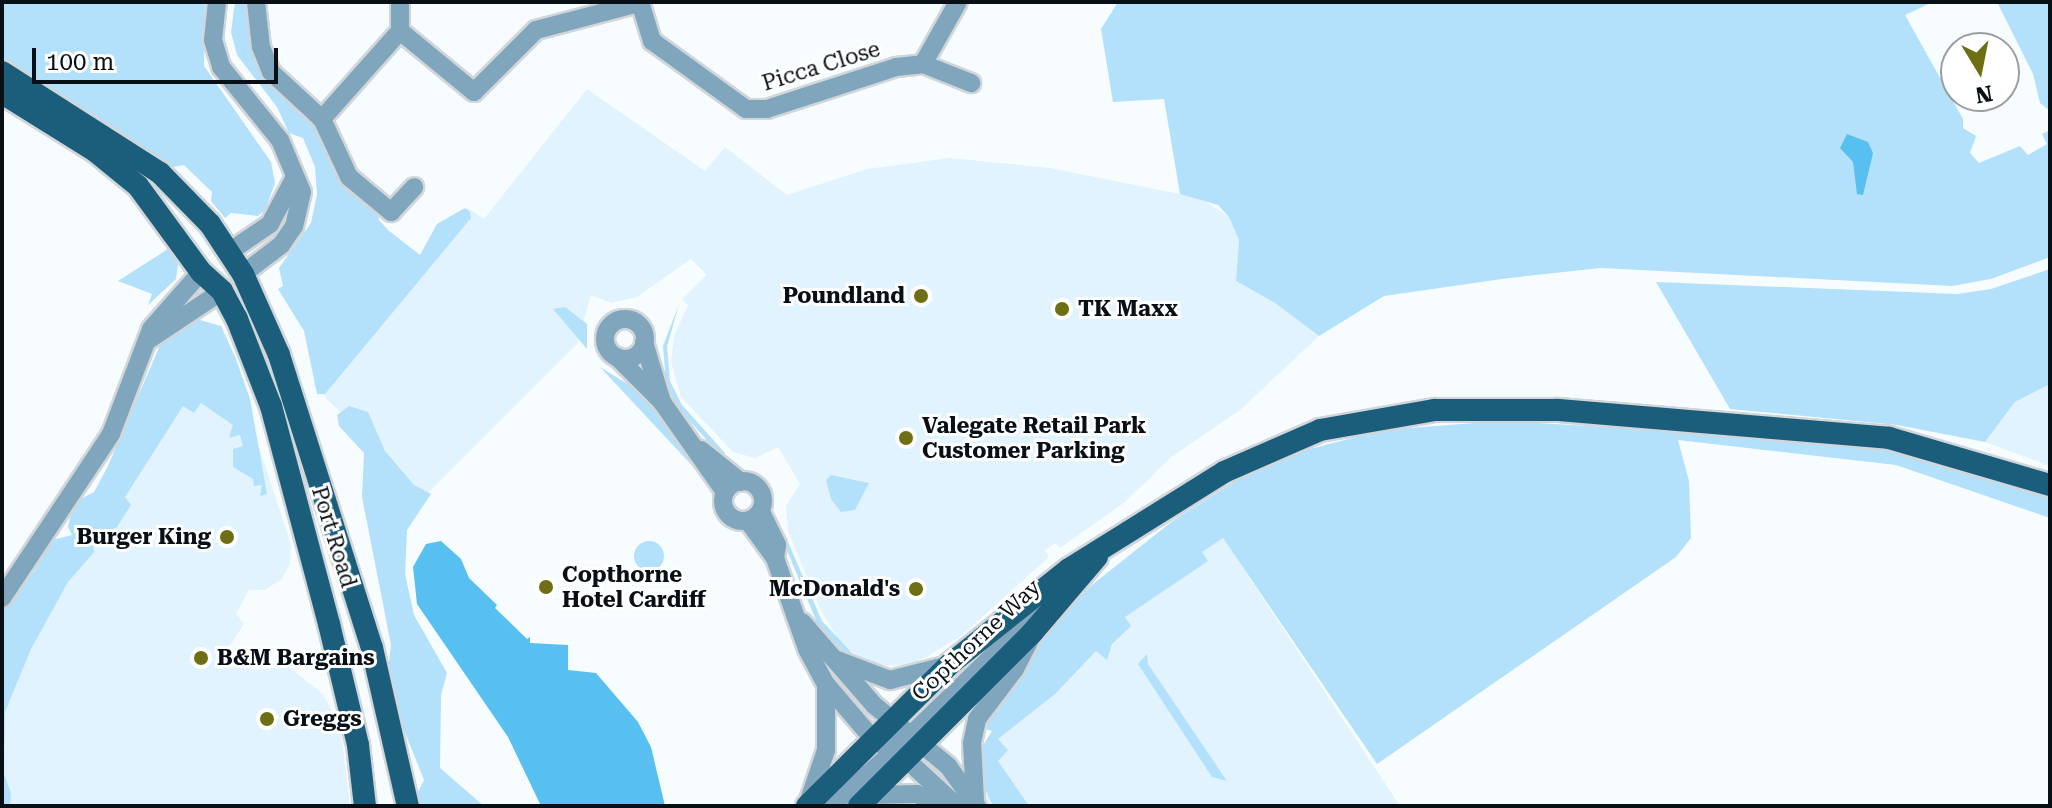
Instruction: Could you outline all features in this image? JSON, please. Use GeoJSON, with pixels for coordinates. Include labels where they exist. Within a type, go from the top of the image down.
{"type":"FeatureCollection","features":[{"type":"Feature","properties":{"kind":"main road","name":"Port Road"},"geometry":{"type":"LineString","coordinates":[[2,72],[160,173],[204,217],[243,274],[287,378],[358,617],[372,648],[408,806]]}},
{"type":"Feature","properties":{"kind":"main road","name":"Port Road"},"geometry":{"type":"LineString","coordinates":[[2,93],[128,177],[164,216],[201,272],[222,291],[271,406],[351,712],[365,806]]}},
{"type":"Feature","properties":{"kind":"main road"},"geometry":{"type":"LineString","coordinates":[[201,272],[229,252]]}},
{"type":"Feature","properties":{"kind":"main road"},"geometry":{"type":"LineString","coordinates":[[222,291],[243,274]]}},
{"type":"Feature","properties":{"kind":"main road"},"geometry":{"type":"LineString","coordinates":[[901,745],[891,721],[950,664],[1069,569],[1224,472],[1283,444],[1357,421],[1435,410],[1558,410],[1889,438],[2050,485]]}},
{"type":"Feature","properties":{"kind":"main road"},"geometry":{"type":"LineString","coordinates":[[807,806],[901,745],[1032,633],[1078,584],[1100,552]]}},
{"type":"Feature","properties":{"kind":"main road"},"geometry":{"type":"LineString","coordinates":[[865,800],[901,745]]}},
{"type":"Feature","properties":{"kind":"street"},"geometry":{"type":"LineString","coordinates":[[217,2],[213,40],[221,67],[280,140],[302,192],[294,226],[274,251],[243,274]]}},
{"type":"Feature","properties":{"kind":"street"},"geometry":{"type":"LineString","coordinates":[[256,2],[261,47],[271,72],[322,119],[349,177],[391,212],[414,187]]}},
{"type":"Feature","properties":{"kind":"street"},"geometry":{"type":"LineString","coordinates":[[322,119],[400,31],[400,2]]}},
{"type":"Feature","properties":{"kind":"street"},"geometry":{"type":"LineString","coordinates":[[958,2],[923,64],[971,83]]}},
{"type":"Feature","properties":{"kind":"street"},"geometry":{"type":"LineString","coordinates":[[400,31],[474,92],[536,30],[640,3]]}},
{"type":"Feature","properties":{"kind":"street","name":"Picca Close"},"geometry":{"type":"LineString","coordinates":[[640,3],[646,31],[660,49],[746,109],[767,109],[879,71],[923,64]]}},
{"type":"Feature","properties":{"kind":"street"},"geometry":{"type":"LineString","coordinates":[[229,252],[270,224],[295,177]]}},
{"type":"Feature","properties":{"kind":"street"},"geometry":{"type":"LineString","coordinates":[[2,598],[111,434],[159,317],[201,272]]}},
{"type":"Feature","properties":{"kind":"street"},"geometry":{"type":"LineString","coordinates":[[150,339],[222,291]]}},
{"type":"Feature","properties":{"kind":"street"},"geometry":{"type":"LineString","coordinates":[[615,321],[638,323],[644,342],[637,355],[617,357],[608,350],[605,337],[615,321]]}},
{"type":"Feature","properties":{"kind":"street","name":"Copthorne Way"},"geometry":{"type":"LineString","coordinates":[[644,342],[662,402]]}},
{"type":"Feature","properties":{"kind":"street","name":"Copthorne Way"},"geometry":{"type":"LineString","coordinates":[[617,357],[662,402],[733,487],[758,488],[764,500],[754,516]]}},
{"type":"Feature","properties":{"kind":"street","name":"Copthorne Way"},"geometry":{"type":"LineString","coordinates":[[733,487],[728,515],[754,516]]}},
{"type":"Feature","properties":{"kind":"street","name":"Copthorne Way"},"geometry":{"type":"LineString","coordinates":[[754,516],[802,622],[807,649],[826,684],[901,745],[1000,645],[1052,599],[1078,584]]}},
{"type":"Feature","properties":{"kind":"street","name":"Copthorne Way"},"geometry":{"type":"LineString","coordinates":[[802,622],[891,721]]}},
{"type":"Feature","properties":{"kind":"street"},"geometry":{"type":"LineString","coordinates":[[970,805],[972,743],[977,719],[1015,669],[1032,633]]}},
{"type":"Feature","properties":{"kind":"street","name":"Copthorne Way"},"geometry":{"type":"LineString","coordinates":[[828,654],[890,680],[950,664]]}},
{"type":"Feature","properties":{"kind":"street","name":"Copthorne Way"},"geometry":{"type":"LineString","coordinates":[[807,806],[826,750],[826,684]]}},
{"type":"Feature","properties":{"kind":"street"},"geometry":{"type":"LineString","coordinates":[[831,806],[901,745],[957,776],[970,805]]}},
{"type":"Feature","properties":{"kind":"street"},"geometry":{"type":"LineString","coordinates":[[865,800],[917,794],[942,806]]}},
{"type":"Feature","properties":{"kind":"shaded area"},"geometry":{"type":"Polygon","coordinates":[[[2,2],[205,2],[204,66],[271,162],[275,183],[265,210],[258,216],[231,213],[225,218],[211,201],[212,192],[184,165],[174,167],[158,158],[2,59],[2,2]]]}},
{"type":"Feature","properties":{"kind":"shaded area"},"geometry":{"type":"Polygon","coordinates":[[[235,2],[250,2],[253,43],[310,113],[334,172],[378,208],[379,220],[388,230],[420,255],[437,224],[465,208],[470,212],[471,218],[325,394],[317,394],[304,331],[278,289],[283,286],[279,268],[311,223],[317,194],[315,167],[303,138],[289,133],[277,107],[237,55],[231,32],[235,2]]]}},
{"type":"Feature","properties":{"kind":"shaded area"},"geometry":{"type":"Polygon","coordinates":[[[1118,2],[1933,2],[1905,15],[1940,78],[1940,112],[1959,112],[1963,128],[1976,136],[1970,153],[1979,163],[2020,146],[2028,155],[2047,144],[2042,134],[2050,130],[2050,257],[1991,279],[1952,286],[1601,268],[1384,296],[1319,336],[1275,303],[1236,281],[1239,240],[1229,217],[1218,205],[1180,194],[1164,99],[1113,102],[1101,29],[1118,2]]]}},
{"type":"Feature","properties":{"kind":"shaded area"},"geometry":{"type":"Polygon","coordinates":[[[1997,2],[2050,2],[2050,111],[2040,103],[2033,74],[2020,48],[2020,32],[2012,32],[1997,2]]]}},
{"type":"Feature","properties":{"kind":"shaded area"},"geometry":{"type":"Polygon","coordinates":[[[587,89],[705,171],[725,147],[787,195],[867,169],[950,158],[1050,168],[1200,198],[1229,217],[1239,240],[1236,281],[1275,303],[1319,336],[1240,410],[1170,458],[1125,502],[1060,548],[1056,543],[1045,550],[1049,557],[961,636],[911,666],[876,665],[860,659],[839,640],[821,611],[788,531],[786,506],[800,484],[778,447],[755,458],[733,452],[681,397],[671,362],[674,336],[688,305],[682,299],[707,275],[691,259],[637,297],[611,303],[591,295],[577,344],[424,497],[313,385],[468,208],[484,219],[587,89]]]}},
{"type":"Feature","properties":{"kind":"shaded area"},"geometry":{"type":"Polygon","coordinates":[[[168,249],[178,264],[176,279],[148,305],[152,294],[118,281],[168,249]]]}},
{"type":"Feature","properties":{"kind":"shaded area"},"geometry":{"type":"Polygon","coordinates":[[[2050,269],[2050,384],[2015,402],[1985,442],[1897,425],[1730,409],[1656,282],[1957,294],[1991,289],[2050,269]]]}},
{"type":"Feature","properties":{"kind":"shaded area"},"geometry":{"type":"Polygon","coordinates":[[[679,304],[667,347],[670,381],[682,405],[725,453],[722,457],[678,408],[666,382],[663,346],[679,304]]]}},
{"type":"Feature","properties":{"kind":"shaded area"},"geometry":{"type":"Polygon","coordinates":[[[565,307],[587,324],[587,349],[553,309],[565,307]]]}},
{"type":"Feature","properties":{"kind":"shaded area"},"geometry":{"type":"Polygon","coordinates":[[[193,318],[221,326],[236,359],[250,399],[267,494],[260,496],[262,485],[254,486],[253,479],[233,467],[233,449],[243,446],[240,435],[229,438],[233,425],[201,403],[194,413],[183,406],[125,497],[131,505],[108,540],[93,543],[94,552],[68,582],[31,649],[5,712],[4,774],[11,793],[10,806],[2,806],[4,604],[10,591],[34,572],[52,540],[72,535],[68,527],[73,503],[94,492],[161,343],[193,318]]]}},
{"type":"Feature","properties":{"kind":"shaded area"},"geometry":{"type":"Polygon","coordinates":[[[600,367],[639,391],[705,472],[700,474],[600,367]]]}},
{"type":"Feature","properties":{"kind":"shaded area"},"geometry":{"type":"Polygon","coordinates":[[[188,380],[256,438],[291,545],[290,564],[281,580],[264,590],[249,590],[236,614],[244,624],[228,649],[254,670],[288,666],[324,695],[341,732],[350,806],[2,806],[2,697],[13,655],[188,380]]]}},
{"type":"Feature","properties":{"kind":"shaded area"},"geometry":{"type":"Polygon","coordinates":[[[2050,384],[2050,466],[1985,442],[2015,402],[2050,384]]]}},
{"type":"Feature","properties":{"kind":"shaded area"},"geometry":{"type":"Polygon","coordinates":[[[349,406],[368,412],[385,451],[414,485],[431,494],[407,530],[405,574],[414,615],[447,673],[441,695],[440,768],[484,806],[420,806],[418,792],[424,780],[400,720],[388,670],[391,645],[362,497],[364,453],[339,426],[337,415],[349,406]]]}},
{"type":"Feature","properties":{"kind":"shaded area"},"geometry":{"type":"Polygon","coordinates":[[[1500,421],[1819,439],[1885,448],[2050,496],[2050,518],[1896,465],[1678,440],[1689,481],[1691,538],[1676,557],[1377,764],[1223,538],[1202,552],[1208,561],[1125,617],[1131,626],[1112,644],[1107,660],[1096,651],[1055,694],[998,739],[1008,750],[998,761],[1029,806],[993,806],[982,782],[980,750],[992,731],[979,727],[1044,633],[1093,584],[1174,520],[1247,474],[1310,449],[1383,430],[1500,421]]]}},
{"type":"Feature","properties":{"kind":"shaded area"},"geometry":{"type":"Polygon","coordinates":[[[831,475],[869,483],[855,510],[841,512],[831,499],[826,480],[831,475]]]}},
{"type":"Feature","properties":{"kind":"shaded area"},"geometry":{"type":"Polygon","coordinates":[[[1208,515],[1400,806],[947,806],[984,781],[999,721],[1208,515]]]}},
{"type":"Feature","properties":{"kind":"shaded area"},"geometry":{"type":"Polygon","coordinates":[[[785,535],[822,621],[854,655],[851,659],[818,625],[781,536],[785,535]]]}},
{"type":"Feature","properties":{"kind":"shaded area"},"geometry":{"type":"Polygon","coordinates":[[[649,541],[655,542],[663,550],[663,562],[655,570],[649,571],[643,570],[635,562],[634,556],[635,550],[643,542],[649,541]]]}},
{"type":"Feature","properties":{"kind":"shaded area"},"geometry":{"type":"Polygon","coordinates":[[[1147,654],[1148,664],[1227,781],[1212,777],[1138,664],[1147,654]]]}},
{"type":"Feature","properties":{"kind":"water"},"geometry":{"type":"Polygon","coordinates":[[[1847,134],[1868,142],[1873,153],[1863,195],[1857,194],[1853,162],[1840,148],[1847,134]]]}},
{"type":"Feature","properties":{"kind":"water"},"geometry":{"type":"Polygon","coordinates":[[[441,541],[461,559],[469,578],[497,605],[495,608],[527,639],[530,637],[530,643],[568,645],[568,670],[596,673],[638,722],[651,747],[665,806],[541,806],[508,737],[417,604],[413,567],[426,544],[441,541]]]}},
{"type":"Feature","properties":{"kind":"place","name":"Poundland"},"geometry":{"type":"Point","coordinates":[921,296]}},
{"type":"Feature","properties":{"kind":"place","name":"TK Maxx"},"geometry":{"type":"Point","coordinates":[1062,309]}},
{"type":"Feature","properties":{"kind":"place","name":"Valegate Retail Park Customer Parking"},"geometry":{"type":"Point","coordinates":[906,438]}},
{"type":"Feature","properties":{"kind":"place","name":"Burger King"},"geometry":{"type":"Point","coordinates":[227,537]}},
{"type":"Feature","properties":{"kind":"place","name":"Copthorne Hotel Cardiff"},"geometry":{"type":"Point","coordinates":[546,587]}},
{"type":"Feature","properties":{"kind":"place","name":"McDonald's"},"geometry":{"type":"Point","coordinates":[916,589]}},
{"type":"Feature","properties":{"kind":"place","name":"B&M Bargains"},"geometry":{"type":"Point","coordinates":[201,658]}},
{"type":"Feature","properties":{"kind":"place","name":"Greggs"},"geometry":{"type":"Point","coordinates":[267,719]}}]}
